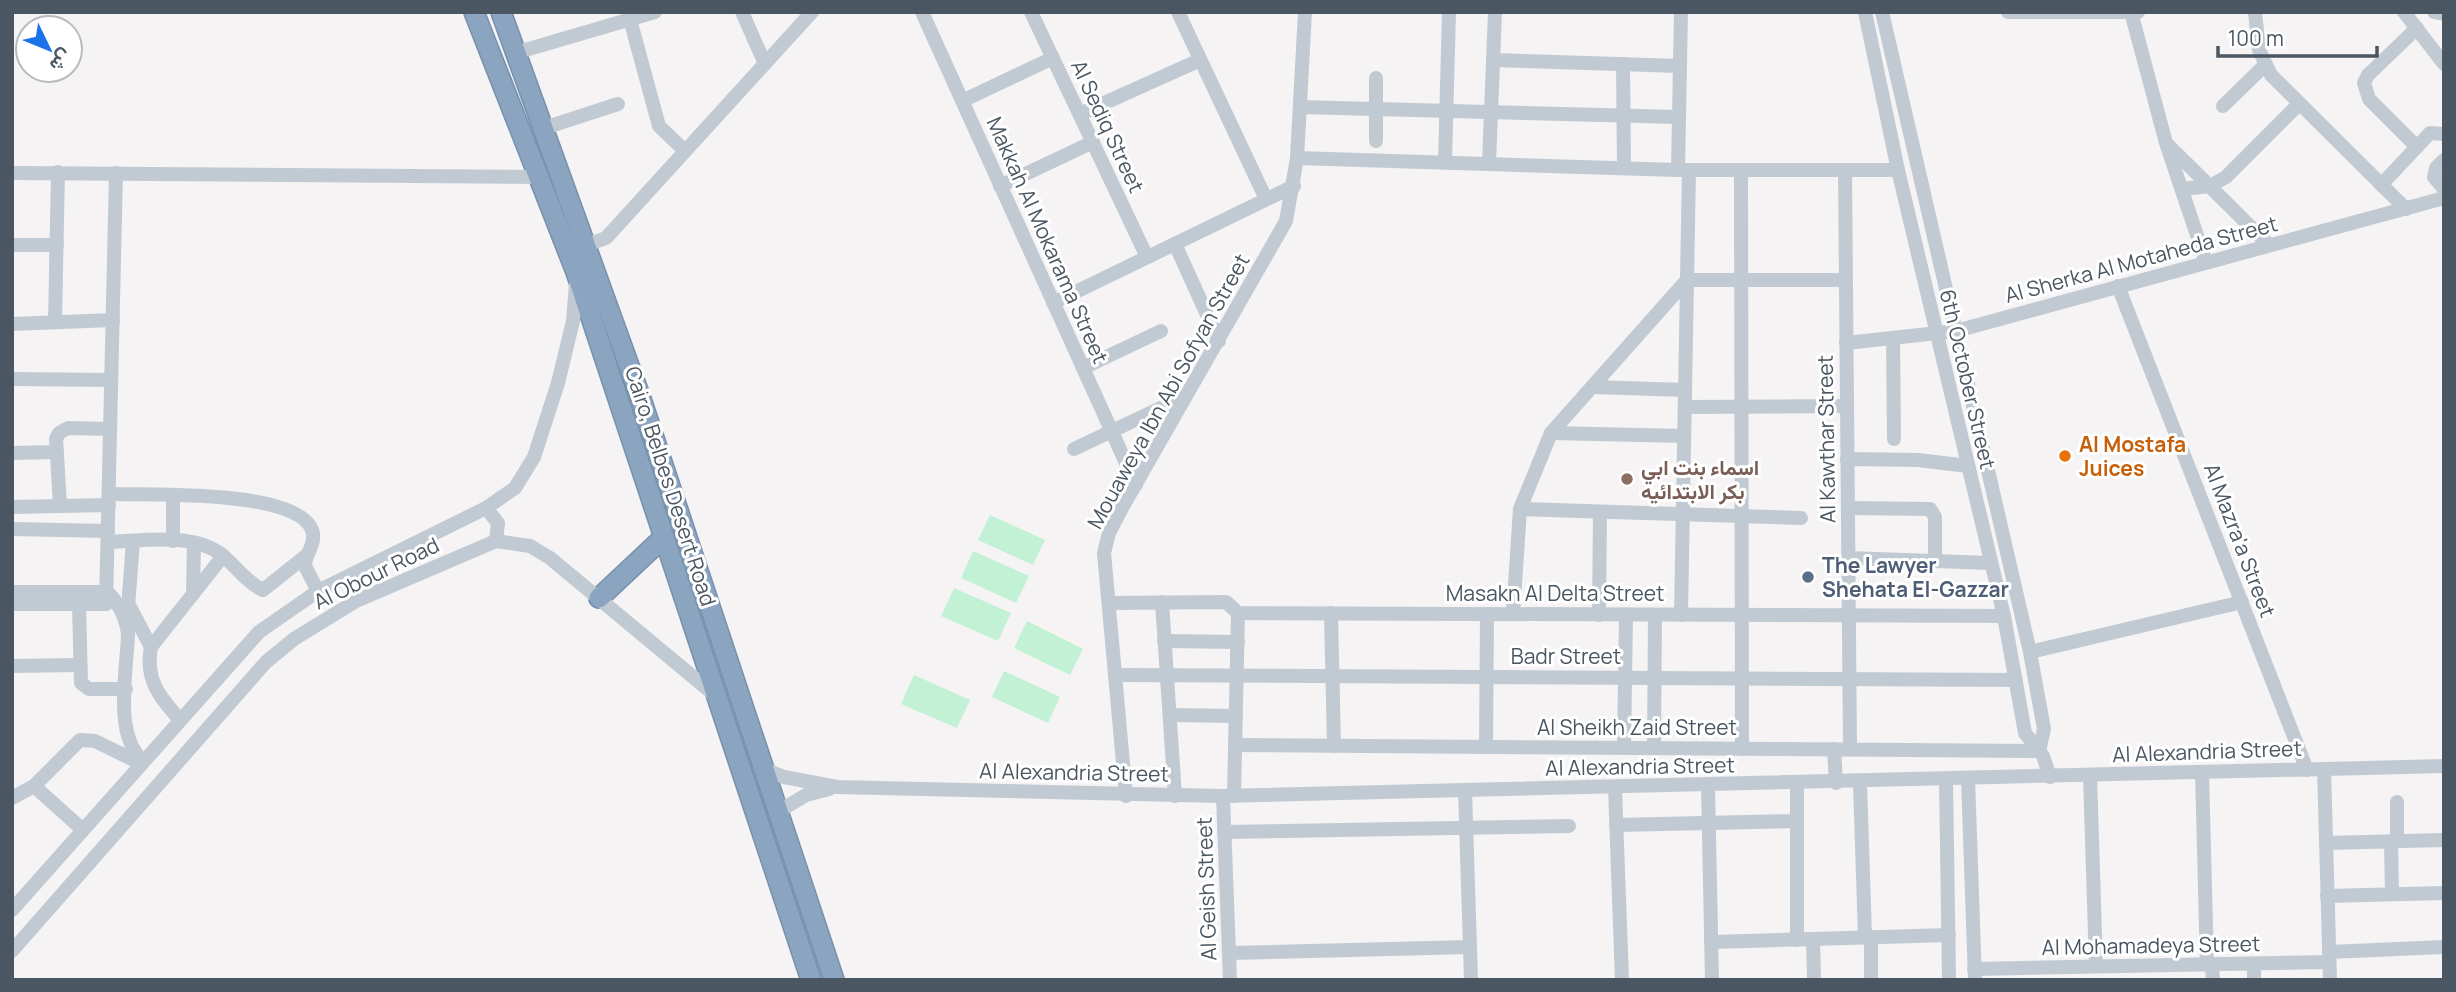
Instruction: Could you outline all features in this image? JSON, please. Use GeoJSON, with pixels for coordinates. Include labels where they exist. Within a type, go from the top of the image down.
{"type":"FeatureCollection","features":[{"type":"Feature","properties":{"kind":"highway","name":"Cairo, Belbes Desert Road"},"geometry":{"type":"LineString","coordinates":[[474,12],[576,272],[811,980]]}},
{"type":"Feature","properties":{"kind":"highway","name":"Cairo, Belbes Desert Road"},"geometry":{"type":"LineString","coordinates":[[501,12],[541,129],[640,396],[761,768],[834,980]]}},
{"type":"Feature","properties":{"kind":"highway"},"geometry":{"type":"LineString","coordinates":[[599,598],[664,537]]}},
{"type":"Feature","properties":{"kind":"street"},"geometry":{"type":"LineString","coordinates":[[515,53],[629,17],[655,12]]}},
{"type":"Feature","properties":{"kind":"street"},"geometry":{"type":"LineString","coordinates":[[742,12],[765,65]]}},
{"type":"Feature","properties":{"kind":"street"},"geometry":{"type":"LineString","coordinates":[[584,246],[607,238],[812,12]]}},
{"type":"Feature","properties":{"kind":"street","name":"Makkah Al Mokarama Street"},"geometry":{"type":"LineString","coordinates":[[922,12],[1136,485]]}},
{"type":"Feature","properties":{"kind":"street","name":"Al Sediq Street"},"geometry":{"type":"LineString","coordinates":[[1031,12],[1147,257]]}},
{"type":"Feature","properties":{"kind":"street"},"geometry":{"type":"LineString","coordinates":[[1178,12],[1266,199]]}},
{"type":"Feature","properties":{"kind":"street","name":"Mouaweya Ibn Abi Sofyan Street"},"geometry":{"type":"LineString","coordinates":[[1126,796],[1104,553],[1109,533],[1286,221],[1297,158],[1305,12]]}},
{"type":"Feature","properties":{"kind":"street"},"geometry":{"type":"LineString","coordinates":[[1446,162],[1449,12]]}},
{"type":"Feature","properties":{"kind":"street"},"geometry":{"type":"LineString","coordinates":[[1489,163],[1494,12]]}},
{"type":"Feature","properties":{"kind":"street"},"geometry":{"type":"LineString","coordinates":[[1681,12],[1679,117],[1684,170],[1687,281],[1681,615]]}},
{"type":"Feature","properties":{"kind":"street","name":"6th October Street"},"geometry":{"type":"LineString","coordinates":[[1865,12],[1898,170],[2004,617],[2025,733],[2039,751],[2050,777]]}},
{"type":"Feature","properties":{"kind":"street","name":"6th October Street"},"geometry":{"type":"LineString","coordinates":[[1882,12],[2030,652],[2044,729],[2039,751]]}},
{"type":"Feature","properties":{"kind":"street"},"geometry":{"type":"LineString","coordinates":[[2008,12],[2138,12]]}},
{"type":"Feature","properties":{"kind":"street"},"geometry":{"type":"LineString","coordinates":[[2131,12],[2166,143],[2206,262]]}},
{"type":"Feature","properties":{"kind":"street"},"geometry":{"type":"LineString","coordinates":[[2255,12],[2255,34],[2265,65],[2299,104],[2406,209]]}},
{"type":"Feature","properties":{"kind":"street"},"geometry":{"type":"LineString","coordinates":[[2404,12],[2444,64]]}},
{"type":"Feature","properties":{"kind":"street"},"geometry":{"type":"LineString","coordinates":[[2434,12],[2444,14]]}},
{"type":"Feature","properties":{"kind":"street"},"geometry":{"type":"LineString","coordinates":[[629,17],[659,126],[685,151]]}},
{"type":"Feature","properties":{"kind":"street"},"geometry":{"type":"LineString","coordinates":[[2417,28],[2368,75],[2364,83],[2369,99],[2417,147]]}},
{"type":"Feature","properties":{"kind":"street"},"geometry":{"type":"LineString","coordinates":[[962,102],[1053,58]]}},
{"type":"Feature","properties":{"kind":"street"},"geometry":{"type":"LineString","coordinates":[[1080,114],[1200,60]]}},
{"type":"Feature","properties":{"kind":"street"},"geometry":{"type":"LineString","coordinates":[[1493,60],[1680,66]]}},
{"type":"Feature","properties":{"kind":"street"},"geometry":{"type":"LineString","coordinates":[[1623,64],[1624,168]]}},
{"type":"Feature","properties":{"kind":"street"},"geometry":{"type":"LineString","coordinates":[[2223,106],[2265,65]]}},
{"type":"Feature","properties":{"kind":"street"},"geometry":{"type":"LineString","coordinates":[[1376,78],[1376,141]]}},
{"type":"Feature","properties":{"kind":"street"},"geometry":{"type":"LineString","coordinates":[[541,129],[618,104]]}},
{"type":"Feature","properties":{"kind":"street"},"geometry":{"type":"LineString","coordinates":[[2182,189],[2210,186],[2226,177],[2299,104]]}},
{"type":"Feature","properties":{"kind":"street"},"geometry":{"type":"LineString","coordinates":[[1300,107],[1679,117]]}},
{"type":"Feature","properties":{"kind":"street"},"geometry":{"type":"LineString","coordinates":[[2381,185],[2430,133],[2444,134]]}},
{"type":"Feature","properties":{"kind":"street"},"geometry":{"type":"LineString","coordinates":[[1000,186],[1093,142]]}},
{"type":"Feature","properties":{"kind":"street"},"geometry":{"type":"LineString","coordinates":[[2166,143],[2269,245]]}},
{"type":"Feature","properties":{"kind":"street"},"geometry":{"type":"LineString","coordinates":[[1297,158],[1684,170],[1898,170]]}},
{"type":"Feature","properties":{"kind":"street"},"geometry":{"type":"LineString","coordinates":[[2444,160],[2436,168],[2434,177],[2444,189]]}},
{"type":"Feature","properties":{"kind":"street"},"geometry":{"type":"LineString","coordinates":[[1741,170],[1742,749]]}},
{"type":"Feature","properties":{"kind":"street","name":"Al Kawthar Street"},"geometry":{"type":"LineString","coordinates":[[1845,170],[1850,749]]}},
{"type":"Feature","properties":{"kind":"street"},"geometry":{"type":"LineString","coordinates":[[55,322],[58,172]]}},
{"type":"Feature","properties":{"kind":"street"},"geometry":{"type":"LineString","coordinates":[[12,173],[540,177]]}},
{"type":"Feature","properties":{"kind":"street"},"geometry":{"type":"LineString","coordinates":[[116,173],[109,598],[126,622]]}},
{"type":"Feature","properties":{"kind":"street"},"geometry":{"type":"LineString","coordinates":[[1053,303],[1294,186]]}},
{"type":"Feature","properties":{"kind":"street","name":"Al Sherka Al Motaheda Street"},"geometry":{"type":"LineString","coordinates":[[1846,343],[1956,331],[2444,198]]}},
{"type":"Feature","properties":{"kind":"street"},"geometry":{"type":"LineString","coordinates":[[1175,244],[1219,341]]}},
{"type":"Feature","properties":{"kind":"street"},"geometry":{"type":"LineString","coordinates":[[12,245],[57,245]]}},
{"type":"Feature","properties":{"kind":"street","name":"Al Obour Road"},"geometry":{"type":"LineString","coordinates":[[14,903],[260,632],[287,609],[318,591],[486,509],[515,488],[534,457],[569,345],[576,272]]}},
{"type":"Feature","properties":{"kind":"street"},"geometry":{"type":"LineString","coordinates":[[1513,614],[1520,509],[1550,433],[1687,281],[1846,280]]}},
{"type":"Feature","properties":{"kind":"street","name":"Al Mazra'a Street"},"geometry":{"type":"LineString","coordinates":[[2118,286],[2307,770]]}},
{"type":"Feature","properties":{"kind":"street"},"geometry":{"type":"LineString","coordinates":[[12,324],[113,320]]}},
{"type":"Feature","properties":{"kind":"street"},"geometry":{"type":"LineString","coordinates":[[1083,368],[1161,331]]}},
{"type":"Feature","properties":{"kind":"street"},"geometry":{"type":"LineString","coordinates":[[1893,338],[1895,439]]}},
{"type":"Feature","properties":{"kind":"street"},"geometry":{"type":"LineString","coordinates":[[12,379],[111,380]]}},
{"type":"Feature","properties":{"kind":"street"},"geometry":{"type":"LineString","coordinates":[[1592,387],[1685,390]]}},
{"type":"Feature","properties":{"kind":"street"},"geometry":{"type":"LineString","coordinates":[[1073,449],[1187,396]]}},
{"type":"Feature","properties":{"kind":"street"},"geometry":{"type":"LineString","coordinates":[[1685,407],[1847,406]]}},
{"type":"Feature","properties":{"kind":"street"},"geometry":{"type":"LineString","coordinates":[[60,505],[57,436],[65,429],[110,429]]}},
{"type":"Feature","properties":{"kind":"street"},"geometry":{"type":"LineString","coordinates":[[1550,433],[1684,436]]}},
{"type":"Feature","properties":{"kind":"street"},"geometry":{"type":"LineString","coordinates":[[12,453],[57,452]]}},
{"type":"Feature","properties":{"kind":"street"},"geometry":{"type":"LineString","coordinates":[[1847,459],[1918,460],[1968,466]]}},
{"type":"Feature","properties":{"kind":"street"},"geometry":{"type":"LineString","coordinates":[[173,495],[173,541]]}},
{"type":"Feature","properties":{"kind":"street"},"geometry":{"type":"LineString","coordinates":[[12,507],[173,495],[220,495],[248,500],[300,517],[310,525],[314,537],[307,555],[306,572],[318,591]]}},
{"type":"Feature","properties":{"kind":"street"},"geometry":{"type":"LineString","coordinates":[[486,509],[498,523],[496,541],[519,543],[540,551],[716,696]]}},
{"type":"Feature","properties":{"kind":"street"},"geometry":{"type":"LineString","coordinates":[[1520,509],[1801,518]]}},
{"type":"Feature","properties":{"kind":"street"},"geometry":{"type":"LineString","coordinates":[[1848,509],[1930,509],[1935,517],[1936,561]]}},
{"type":"Feature","properties":{"kind":"street"},"geometry":{"type":"LineString","coordinates":[[1599,615],[1600,512]]}},
{"type":"Feature","properties":{"kind":"street"},"geometry":{"type":"LineString","coordinates":[[12,529],[139,541],[194,542],[223,556],[263,590],[307,555]]}},
{"type":"Feature","properties":{"kind":"street"},"geometry":{"type":"LineString","coordinates":[[139,541],[132,571],[126,622],[125,732],[142,762]]}},
{"type":"Feature","properties":{"kind":"street","name":"Al Obour Road"},"geometry":{"type":"LineString","coordinates":[[12,951],[266,662],[304,632],[356,601],[496,541]]}},
{"type":"Feature","properties":{"kind":"street"},"geometry":{"type":"LineString","coordinates":[[193,594],[194,542]]}},
{"type":"Feature","properties":{"kind":"street"},"geometry":{"type":"LineString","coordinates":[[151,647],[223,556]]}},
{"type":"Feature","properties":{"kind":"street"},"geometry":{"type":"LineString","coordinates":[[1849,558],[1991,563]]}},
{"type":"Feature","properties":{"kind":"street"},"geometry":{"type":"LineString","coordinates":[[12,592],[109,598]]}},
{"type":"Feature","properties":{"kind":"street"},"geometry":{"type":"LineString","coordinates":[[12,604],[79,604],[109,598]]}},
{"type":"Feature","properties":{"kind":"street"},"geometry":{"type":"LineString","coordinates":[[1162,602],[1175,796]]}},
{"type":"Feature","properties":{"kind":"street","name":"Masakn Al Delta Street"},"geometry":{"type":"LineString","coordinates":[[1109,603],[1226,602],[1238,613],[2004,617]]}},
{"type":"Feature","properties":{"kind":"street"},"geometry":{"type":"LineString","coordinates":[[2030,652],[2242,602]]}},
{"type":"Feature","properties":{"kind":"street"},"geometry":{"type":"LineString","coordinates":[[79,604],[80,680],[86,688],[126,690]]}},
{"type":"Feature","properties":{"kind":"street"},"geometry":{"type":"LineString","coordinates":[[128,605],[151,647],[150,679],[157,694],[180,719]]}},
{"type":"Feature","properties":{"kind":"street","name":"Al Geish Street"},"geometry":{"type":"LineString","coordinates":[[1230,980],[1224,832],[1235,745],[1238,613]]}},
{"type":"Feature","properties":{"kind":"street"},"geometry":{"type":"LineString","coordinates":[[1331,613],[1334,746]]}},
{"type":"Feature","properties":{"kind":"street"},"geometry":{"type":"LineString","coordinates":[[1486,747],[1487,614]]}},
{"type":"Feature","properties":{"kind":"street"},"geometry":{"type":"LineString","coordinates":[[1624,748],[1626,615]]}},
{"type":"Feature","properties":{"kind":"street"},"geometry":{"type":"LineString","coordinates":[[1654,748],[1656,615]]}},
{"type":"Feature","properties":{"kind":"street"},"geometry":{"type":"LineString","coordinates":[[1164,641],[1238,642]]}},
{"type":"Feature","properties":{"kind":"street"},"geometry":{"type":"LineString","coordinates":[[12,666],[80,665]]}},
{"type":"Feature","properties":{"kind":"street","name":"Badr Street"},"geometry":{"type":"LineString","coordinates":[[1115,675],[2016,680]]}},
{"type":"Feature","properties":{"kind":"street"},"geometry":{"type":"LineString","coordinates":[[1170,715],[1236,716]]}},
{"type":"Feature","properties":{"kind":"street"},"geometry":{"type":"LineString","coordinates":[[12,798],[34,786],[80,740],[95,741],[142,762]]}},
{"type":"Feature","properties":{"kind":"street","name":"Al Sheikh Zaid Street"},"geometry":{"type":"LineString","coordinates":[[1235,745],[2039,751]]}},
{"type":"Feature","properties":{"kind":"street"},"geometry":{"type":"LineString","coordinates":[[1834,749],[1836,783]]}},
{"type":"Feature","properties":{"kind":"street","name":"Al Alexandria Street"},"geometry":{"type":"LineString","coordinates":[[761,768],[784,777],[838,787],[1126,796],[1228,796],[1860,783],[2444,766]]}},
{"type":"Feature","properties":{"kind":"street"},"geometry":{"type":"LineString","coordinates":[[2324,769],[2330,980]]}},
{"type":"Feature","properties":{"kind":"street"},"geometry":{"type":"LineString","coordinates":[[2202,772],[2210,965],[2213,980]]}},
{"type":"Feature","properties":{"kind":"street"},"geometry":{"type":"LineString","coordinates":[[2090,776],[2096,966]]}},
{"type":"Feature","properties":{"kind":"street"},"geometry":{"type":"LineString","coordinates":[[1968,779],[1975,974]]}},
{"type":"Feature","properties":{"kind":"street"},"geometry":{"type":"LineString","coordinates":[[1946,780],[1949,980]]}},
{"type":"Feature","properties":{"kind":"street"},"geometry":{"type":"LineString","coordinates":[[1860,783],[1871,980]]}},
{"type":"Feature","properties":{"kind":"street"},"geometry":{"type":"LineString","coordinates":[[1797,784],[1797,940]]}},
{"type":"Feature","properties":{"kind":"street"},"geometry":{"type":"LineString","coordinates":[[34,786],[83,830]]}},
{"type":"Feature","properties":{"kind":"street"},"geometry":{"type":"LineString","coordinates":[[1708,786],[1712,980]]}},
{"type":"Feature","properties":{"kind":"street","name":"Al Alexandria Street"},"geometry":{"type":"LineString","coordinates":[[776,813],[806,794],[838,787]]}},
{"type":"Feature","properties":{"kind":"street"},"geometry":{"type":"LineString","coordinates":[[1615,788],[1622,980]]}},
{"type":"Feature","properties":{"kind":"street"},"geometry":{"type":"LineString","coordinates":[[1465,791],[1471,980]]}},
{"type":"Feature","properties":{"kind":"street"},"geometry":{"type":"LineString","coordinates":[[2392,894],[2397,802]]}},
{"type":"Feature","properties":{"kind":"street"},"geometry":{"type":"LineString","coordinates":[[1616,824],[1797,821]]}},
{"type":"Feature","properties":{"kind":"street"},"geometry":{"type":"LineString","coordinates":[[1224,832],[1569,826]]}},
{"type":"Feature","properties":{"kind":"street"},"geometry":{"type":"LineString","coordinates":[[2326,843],[2444,840]]}},
{"type":"Feature","properties":{"kind":"street"},"geometry":{"type":"LineString","coordinates":[[2327,896],[2444,894]]}},
{"type":"Feature","properties":{"kind":"street"},"geometry":{"type":"LineString","coordinates":[[1711,942],[1949,935]]}},
{"type":"Feature","properties":{"kind":"street"},"geometry":{"type":"LineString","coordinates":[[1813,939],[1814,980]]}},
{"type":"Feature","properties":{"kind":"street"},"geometry":{"type":"LineString","coordinates":[[1229,953],[1470,947]]}},
{"type":"Feature","properties":{"kind":"street","name":"Al Mohamadeya Street"},"geometry":{"type":"LineString","coordinates":[[1975,974],[2019,974],[2096,966],[2115,973],[2166,973],[2210,965],[2254,964],[2444,947]]}},
{"type":"Feature","properties":{"kind":"street"},"geometry":{"type":"LineString","coordinates":[[2254,964],[2254,980]]}},
{"type":"Feature","properties":{"kind":"green space"},"geometry":{"type":"Polygon","coordinates":[[[990,515],[1045,540],[1033,565],[978,540],[990,515]]]}},
{"type":"Feature","properties":{"kind":"green space"},"geometry":{"type":"Polygon","coordinates":[[[973,551],[1029,576],[1016,603],[961,578],[973,551]]]}},
{"type":"Feature","properties":{"kind":"green space"},"geometry":{"type":"Polygon","coordinates":[[[954,588],[1011,613],[998,641],[941,616],[954,588]]]}},
{"type":"Feature","properties":{"kind":"green space"},"geometry":{"type":"Polygon","coordinates":[[[1027,621],[1083,649],[1070,675],[1014,648],[1027,621]]]}},
{"type":"Feature","properties":{"kind":"green space"},"geometry":{"type":"Polygon","coordinates":[[[1004,671],[1060,697],[1048,723],[992,697],[1004,671]]]}},
{"type":"Feature","properties":{"kind":"green space"},"geometry":{"type":"Polygon","coordinates":[[[914,675],[970,700],[957,728],[901,704],[914,675]]]}},
{"type":"Feature","properties":{"kind":"place","name":"Al Mostafa Juices"},"geometry":{"type":"Point","coordinates":[2065,456]}},
{"type":"Feature","properties":{"kind":"place","name":"اسماء بنت ابي بكر الابتدائيه"},"geometry":{"type":"Point","coordinates":[1627,479]}},
{"type":"Feature","properties":{"kind":"place","name":"The Lawyer Shehata El-Gazzar"},"geometry":{"type":"Point","coordinates":[1808,577]}}]}
